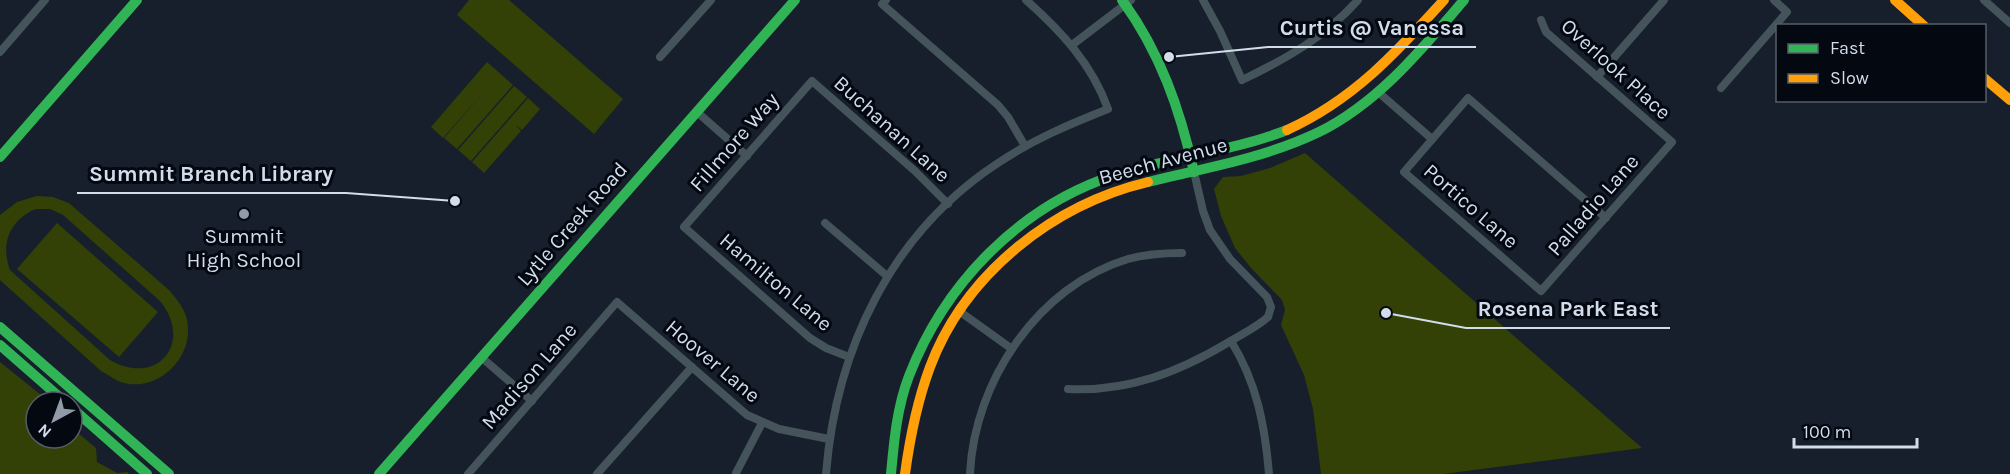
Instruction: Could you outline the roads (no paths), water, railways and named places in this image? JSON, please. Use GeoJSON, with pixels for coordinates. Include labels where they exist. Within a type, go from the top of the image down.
{"type":"FeatureCollection","features":[{"type":"Feature","properties":{"kind":"main road"},"geometry":{"type":"LineString","coordinates":[[0,157],[137,0]]}},
{"type":"Feature","properties":{"kind":"main road","name":"Lytle Creek Road"},"geometry":{"type":"LineString","coordinates":[[379,474],[795,0]]}},
{"type":"Feature","properties":{"kind":"main road","name":"Beech Avenue"},"geometry":{"type":"LineString","coordinates":[[891,474],[896,426],[902,397],[914,362],[930,328],[978,262],[1003,238],[1033,215],[1078,189],[1112,176],[1270,136],[1308,120],[1342,101],[1381,69],[1444,0]]}},
{"type":"Feature","properties":{"kind":"main road","name":"Beech Avenue"},"geometry":{"type":"LineString","coordinates":[[905,474],[917,400],[927,370],[943,336],[958,311],[997,265],[1024,240],[1066,213],[1117,190],[1258,156],[1290,145],[1323,129],[1378,92],[1407,65],[1464,0]]}},
{"type":"Feature","properties":{"kind":"main road"},"geometry":{"type":"LineString","coordinates":[[1895,0],[1922,24]]}},
{"type":"Feature","properties":{"kind":"main road"},"geometry":{"type":"LineString","coordinates":[[1126,1],[1164,68],[1177,101],[1194,172]]}},
{"type":"Feature","properties":{"kind":"main road"},"geometry":{"type":"LineString","coordinates":[[1986,80],[2010,100]]}},
{"type":"Feature","properties":{"kind":"main road"},"geometry":{"type":"LineString","coordinates":[[0,327],[169,474]]}},
{"type":"Feature","properties":{"kind":"main road"},"geometry":{"type":"LineString","coordinates":[[0,345],[51,390]]}},
{"type":"Feature","properties":{"kind":"main road"},"geometry":{"type":"LineString","coordinates":[[84,419],[147,474]]}},
{"type":"Feature","properties":{"kind":"street"},"geometry":{"type":"LineString","coordinates":[[0,52],[45,0]]}},
{"type":"Feature","properties":{"kind":"street"},"geometry":{"type":"LineString","coordinates":[[660,57],[711,0]]}},
{"type":"Feature","properties":{"kind":"street"},"geometry":{"type":"LineString","coordinates":[[826,474],[829,439],[841,383],[865,316],[888,276],[921,232],[979,176],[1025,146],[1068,125],[1108,110],[1090,71],[1072,45],[1026,0]]}},
{"type":"Feature","properties":{"kind":"street"},"geometry":{"type":"LineString","coordinates":[[1203,0],[1242,80],[1310,43],[1358,0]]}},
{"type":"Feature","properties":{"kind":"street"},"geometry":{"type":"LineString","coordinates":[[1597,77],[1664,0]]}},
{"type":"Feature","properties":{"kind":"street"},"geometry":{"type":"LineString","coordinates":[[1774,0],[1787,12],[1777,24]]}},
{"type":"Feature","properties":{"kind":"street"},"geometry":{"type":"LineString","coordinates":[[1984,0],[2010,23]]}},
{"type":"Feature","properties":{"kind":"street"},"geometry":{"type":"LineString","coordinates":[[1072,45],[1126,1]]}},
{"type":"Feature","properties":{"kind":"street"},"geometry":{"type":"LineString","coordinates":[[884,2],[993,100],[1008,117],[1025,146]]}},
{"type":"Feature","properties":{"kind":"street","name":"Overlook Place"},"geometry":{"type":"LineString","coordinates":[[1541,20],[1546,32],[1672,142]]}},
{"type":"Feature","properties":{"kind":"street"},"geometry":{"type":"LineString","coordinates":[[1721,88],[1776,25]]}},
{"type":"Feature","properties":{"kind":"street","name":"Fillmore Way"},"geometry":{"type":"LineString","coordinates":[[684,227],[812,81]]}},
{"type":"Feature","properties":{"kind":"street","name":"Buchanan Lane"},"geometry":{"type":"LineString","coordinates":[[812,81],[915,171],[948,204]]}},
{"type":"Feature","properties":{"kind":"street"},"geometry":{"type":"LineString","coordinates":[[1378,92],[1432,139],[1468,98],[1606,218]]}},
{"type":"Feature","properties":{"kind":"street"},"geometry":{"type":"LineString","coordinates":[[697,112],[747,156]]}},
{"type":"Feature","properties":{"kind":"street","name":"Portico Lane"},"geometry":{"type":"LineString","coordinates":[[1432,139],[1404,172],[1541,291]]}},
{"type":"Feature","properties":{"kind":"street","name":"Palladio Lane"},"geometry":{"type":"LineString","coordinates":[[1541,291],[1672,142]]}},
{"type":"Feature","properties":{"kind":"street"},"geometry":{"type":"LineString","coordinates":[[1068,389],[1103,388],[1145,381],[1182,368],[1266,319],[1270,311],[1267,297],[1230,259],[1210,230],[1194,172]]}},
{"type":"Feature","properties":{"kind":"street"},"geometry":{"type":"LineString","coordinates":[[825,223],[888,276]]}},
{"type":"Feature","properties":{"kind":"street","name":"Hamilton Lane"},"geometry":{"type":"LineString","coordinates":[[684,227],[810,338],[826,348],[849,357]]}},
{"type":"Feature","properties":{"kind":"street"},"geometry":{"type":"LineString","coordinates":[[970,474],[974,442],[984,405],[1012,349],[1036,318],[1071,288],[1098,272],[1144,255],[1182,253]]}},
{"type":"Feature","properties":{"kind":"street","name":"Hoover Lane"},"geometry":{"type":"LineString","coordinates":[[617,302],[747,414],[762,423],[797,434],[829,439]]}},
{"type":"Feature","properties":{"kind":"street","name":"Madison Lane"},"geometry":{"type":"LineString","coordinates":[[468,474],[617,302]]}},
{"type":"Feature","properties":{"kind":"street"},"geometry":{"type":"LineString","coordinates":[[958,311],[1012,349]]}},
{"type":"Feature","properties":{"kind":"street"},"geometry":{"type":"LineString","coordinates":[[1231,340],[1244,363],[1258,400],[1269,474]]}},
{"type":"Feature","properties":{"kind":"street"},"geometry":{"type":"LineString","coordinates":[[482,357],[532,401]]}},
{"type":"Feature","properties":{"kind":"street"},"geometry":{"type":"LineString","coordinates":[[597,474],[692,367]]}},
{"type":"Feature","properties":{"kind":"street"},"geometry":{"type":"LineString","coordinates":[[736,473],[762,423]]}},
{"type":"Feature","properties":{"kind":"place","name":"Curtis @ Vanessa"},"geometry":{"type":"Point","coordinates":[1169,57]}},
{"type":"Feature","properties":{"kind":"place","name":"Summit Branch Library"},"geometry":{"type":"Point","coordinates":[455,201]}},
{"type":"Feature","properties":{"kind":"place","name":"Summit High School"},"geometry":{"type":"Point","coordinates":[244,214]}},
{"type":"Feature","properties":{"kind":"place","name":"Rosena Park East"},"geometry":{"type":"Point","coordinates":[1386,313]}}]}
